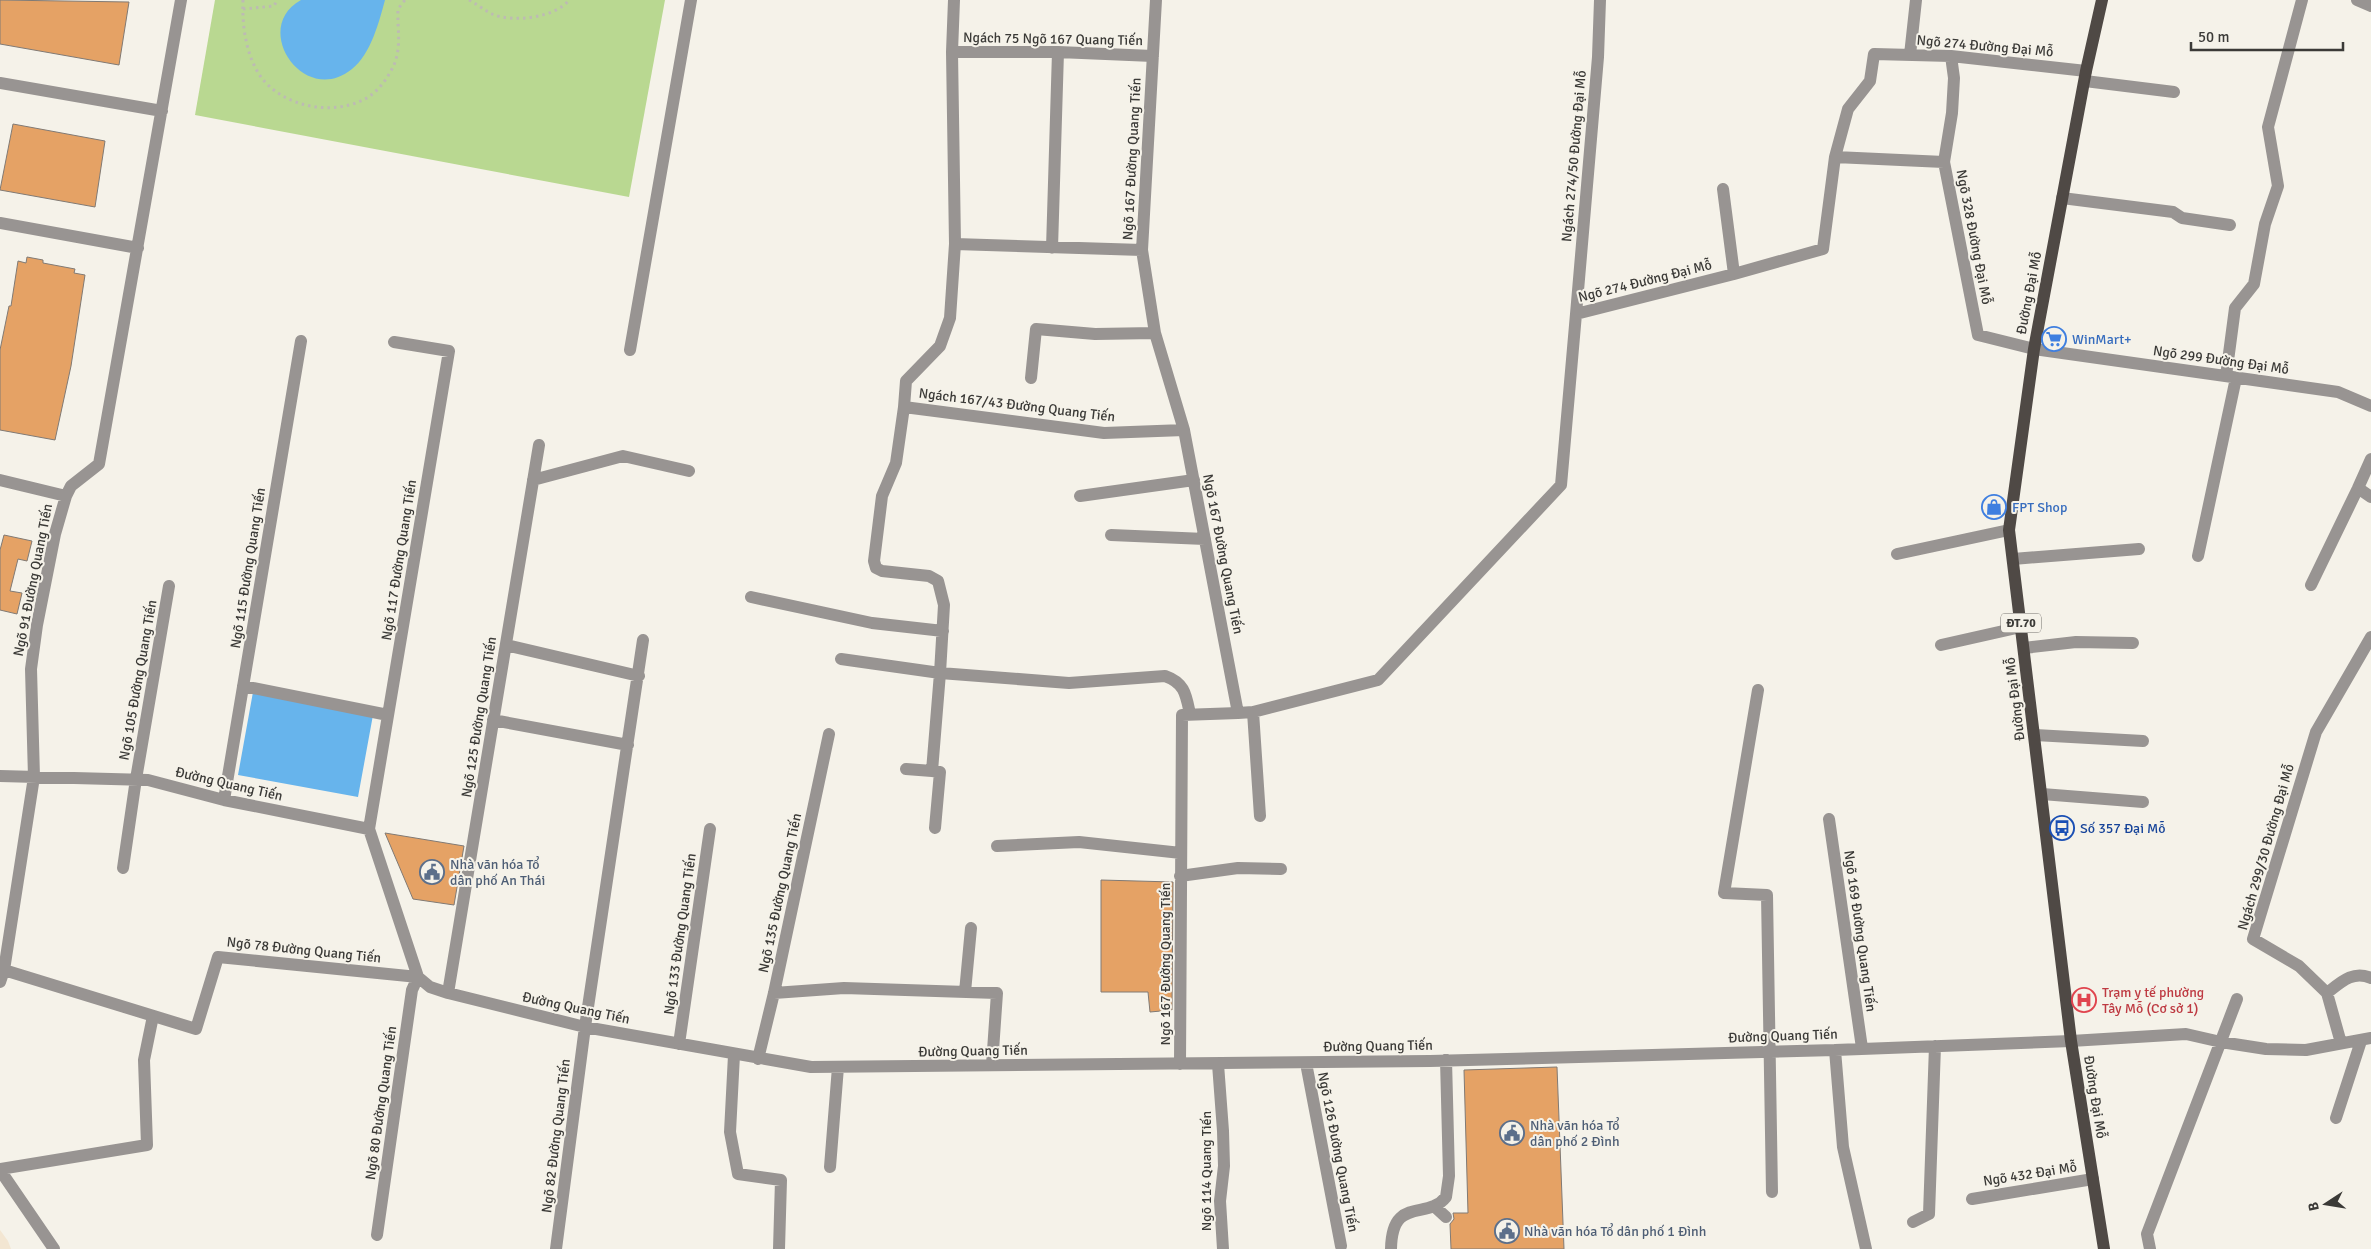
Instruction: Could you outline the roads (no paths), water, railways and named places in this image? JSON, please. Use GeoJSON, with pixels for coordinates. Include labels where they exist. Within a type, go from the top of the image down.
{"type":"FeatureCollection","features":[{"type":"Feature","properties":{"kind":"main road","name":"Đường Đại Mỗ"},"geometry":{"type":"LineString","coordinates":[[2102,0],[2034,349],[2009,530],[2071,1041],[2104,1249]]}},
{"type":"Feature","properties":{"kind":"street"},"geometry":{"type":"LineString","coordinates":[[0,223],[138,248],[181,0]]}},
{"type":"Feature","properties":{"kind":"street"},"geometry":{"type":"LineString","coordinates":[[630,350],[691,0]]}},
{"type":"Feature","properties":{"kind":"street","name":"Ngách 167/43 Đường Quang Tiến"},"geometry":{"type":"LineString","coordinates":[[954,0],[952,52],[955,244],[950,318],[940,346],[906,381],[904,407],[1104,433],[1184,430]]}},
{"type":"Feature","properties":{"kind":"street","name":"Ngõ 167 Đường Quang Tiến"},"geometry":{"type":"LineString","coordinates":[[1156,0],[1142,250],[1155,333],[1184,430],[1238,713]]}},
{"type":"Feature","properties":{"kind":"street","name":"Ngách 274/50 Đường Đại Mỗ"},"geometry":{"type":"LineString","coordinates":[[1576,314],[1598,57],[1600,0]]}},
{"type":"Feature","properties":{"kind":"street"},"geometry":{"type":"LineString","coordinates":[[1910,54],[1916,0]]}},
{"type":"Feature","properties":{"kind":"street"},"geometry":{"type":"LineString","coordinates":[[2198,556],[2231,377],[2235,308],[2254,284],[2265,224],[2278,186],[2268,127],[2302,0]]}},
{"type":"Feature","properties":{"kind":"street"},"geometry":{"type":"LineString","coordinates":[[2356,0],[2371,6]]}},
{"type":"Feature","properties":{"kind":"street","name":"Ngách 75 Ngõ 167 Quang Tiến"},"geometry":{"type":"LineString","coordinates":[[952,52],[1058,52],[1153,56]]}},
{"type":"Feature","properties":{"kind":"street"},"geometry":{"type":"LineString","coordinates":[[1052,248],[1058,52]]}},
{"type":"Feature","properties":{"kind":"street","name":"Ngõ 274 Đường Đại Mỗ"},"geometry":{"type":"LineString","coordinates":[[1238,713],[1253,712],[1378,680],[1561,485],[1576,314],[1734,274],[1823,249],[1835,156],[1848,109],[1870,81],[1874,54],[1951,56],[2086,76],[2174,92]]}},
{"type":"Feature","properties":{"kind":"street","name":"Ngõ 328 Đường Đại Mỗ"},"geometry":{"type":"LineString","coordinates":[[1951,56],[1954,78],[1952,112],[1944,162],[1978,335]]}},
{"type":"Feature","properties":{"kind":"street"},"geometry":{"type":"LineString","coordinates":[[0,83],[162,112]]}},
{"type":"Feature","properties":{"kind":"street"},"geometry":{"type":"LineString","coordinates":[[1835,156],[1944,162]]}},
{"type":"Feature","properties":{"kind":"street"},"geometry":{"type":"LineString","coordinates":[[1724,189],[1734,274]]}},
{"type":"Feature","properties":{"kind":"street"},"geometry":{"type":"LineString","coordinates":[[2062,198],[2172,212],[2182,218],[2230,225]]}},
{"type":"Feature","properties":{"kind":"street"},"geometry":{"type":"LineString","coordinates":[[955,244],[1142,250]]}},
{"type":"Feature","properties":{"kind":"street","name":"Ngõ 91 Đường Quang Tiến"},"geometry":{"type":"LineString","coordinates":[[2,976],[34,777],[31,669],[37,625],[55,534],[66,496],[71,486],[99,464],[138,248]]}},
{"type":"Feature","properties":{"kind":"street"},"geometry":{"type":"LineString","coordinates":[[1031,378],[1036,329],[1095,334],[1155,333]]}},
{"type":"Feature","properties":{"kind":"street","name":"Ngõ 299 Đường Đại Mỗ"},"geometry":{"type":"LineString","coordinates":[[1978,335],[2034,349],[2338,392],[2371,406]]}},
{"type":"Feature","properties":{"kind":"street","name":"Ngõ 115 Đường Quang Tiến"},"geometry":{"type":"LineString","coordinates":[[224,800],[301,340]]}},
{"type":"Feature","properties":{"kind":"street","name":"Ngõ 117 Đường Quang Tiến"},"geometry":{"type":"LineString","coordinates":[[369,829],[449,350],[394,342]]}},
{"type":"Feature","properties":{"kind":"street"},"geometry":{"type":"LineString","coordinates":[[904,407],[896,462],[882,496],[874,561],[876,568],[882,571],[929,576],[938,580],[942,590],[944,605],[943,631],[932,771]]}},
{"type":"Feature","properties":{"kind":"street","name":"Ngõ 125 Đường Quang Tiến"},"geometry":{"type":"LineString","coordinates":[[448,993],[539,445]]}},
{"type":"Feature","properties":{"kind":"street"},"geometry":{"type":"LineString","coordinates":[[533,480],[623,456],[689,471]]}},
{"type":"Feature","properties":{"kind":"street"},"geometry":{"type":"LineString","coordinates":[[2311,585],[2371,459]]}},
{"type":"Feature","properties":{"kind":"street"},"geometry":{"type":"LineString","coordinates":[[0,480],[66,496]]}},
{"type":"Feature","properties":{"kind":"street"},"geometry":{"type":"LineString","coordinates":[[1080,496],[1194,480]]}},
{"type":"Feature","properties":{"kind":"street"},"geometry":{"type":"LineString","coordinates":[[2358,488],[2371,497]]}},
{"type":"Feature","properties":{"kind":"street"},"geometry":{"type":"LineString","coordinates":[[1897,554],[2009,530]]}},
{"type":"Feature","properties":{"kind":"street"},"geometry":{"type":"LineString","coordinates":[[1112,535],[1205,539]]}},
{"type":"Feature","properties":{"kind":"street"},"geometry":{"type":"LineString","coordinates":[[2013,559],[2139,549]]}},
{"type":"Feature","properties":{"kind":"street","name":"Ngõ 105 Đường Quang Tiến"},"geometry":{"type":"LineString","coordinates":[[123,868],[169,586]]}},
{"type":"Feature","properties":{"kind":"street"},"geometry":{"type":"LineString","coordinates":[[751,597],[872,623],[943,631]]}},
{"type":"Feature","properties":{"kind":"street"},"geometry":{"type":"LineString","coordinates":[[1941,645],[2021,627]]}},
{"type":"Feature","properties":{"kind":"street","name":"Ngách 299/30 Đường Đại Mỗ"},"geometry":{"type":"LineString","coordinates":[[2327,993],[2299,966],[2253,939],[2316,732],[2371,637]]}},
{"type":"Feature","properties":{"kind":"street","name":"Ngõ 82 Đường Quang Tiến"},"geometry":{"type":"LineString","coordinates":[[556,1249],[585,1027],[643,640]]}},
{"type":"Feature","properties":{"kind":"street"},"geometry":{"type":"LineString","coordinates":[[2024,648],[2076,642],[2133,643]]}},
{"type":"Feature","properties":{"kind":"street"},"geometry":{"type":"LineString","coordinates":[[506,645],[639,676]]}},
{"type":"Feature","properties":{"kind":"street"},"geometry":{"type":"LineString","coordinates":[[841,659],[940,673],[1069,683],[1164,676],[1176,680],[1182,688],[1190,714],[1238,713]]}},
{"type":"Feature","properties":{"kind":"street"},"geometry":{"type":"LineString","coordinates":[[243,686],[388,715]]}},
{"type":"Feature","properties":{"kind":"street"},"geometry":{"type":"LineString","coordinates":[[1758,690],[1724,893],[1767,895],[1772,1192]]}},
{"type":"Feature","properties":{"kind":"street"},"geometry":{"type":"LineString","coordinates":[[1253,712],[1260,816]]}},
{"type":"Feature","properties":{"kind":"street","name":"Ngõ 167 Đường Quang Tiến"},"geometry":{"type":"LineString","coordinates":[[1180,1064],[1182,715],[1190,714]]}},
{"type":"Feature","properties":{"kind":"street"},"geometry":{"type":"LineString","coordinates":[[493,720],[628,745]]}},
{"type":"Feature","properties":{"kind":"street","name":"Ngõ 135 Đường Quang Tiến"},"geometry":{"type":"LineString","coordinates":[[758,1059],[774,993],[829,734]]}},
{"type":"Feature","properties":{"kind":"street"},"geometry":{"type":"LineString","coordinates":[[2034,735],[2143,741]]}},
{"type":"Feature","properties":{"kind":"street"},"geometry":{"type":"LineString","coordinates":[[906,769],[940,772],[935,828]]}},
{"type":"Feature","properties":{"kind":"street","name":"Đường Quang Tiến"},"geometry":{"type":"LineString","coordinates":[[0,776],[148,780],[224,800],[369,829]]}},
{"type":"Feature","properties":{"kind":"street"},"geometry":{"type":"LineString","coordinates":[[2042,794],[2143,802]]}},
{"type":"Feature","properties":{"kind":"street","name":"Ngõ 169 Đường Quang Tiến"},"geometry":{"type":"LineString","coordinates":[[1829,819],[1862,1048]]}},
{"type":"Feature","properties":{"kind":"street"},"geometry":{"type":"LineString","coordinates":[[369,829],[418,977]]}},
{"type":"Feature","properties":{"kind":"street","name":"Ngõ 133 Đường Quang Tiến"},"geometry":{"type":"LineString","coordinates":[[679,1044],[710,829]]}},
{"type":"Feature","properties":{"kind":"street"},"geometry":{"type":"LineString","coordinates":[[997,846],[1078,842],[1181,853]]}},
{"type":"Feature","properties":{"kind":"street"},"geometry":{"type":"LineString","coordinates":[[1180,876],[1238,868],[1281,869]]}},
{"type":"Feature","properties":{"kind":"street"},"geometry":{"type":"LineString","coordinates":[[965,992],[971,928]]}},
{"type":"Feature","properties":{"kind":"street","name":"Ngõ 78 Đường Quang Tiến"},"geometry":{"type":"LineString","coordinates":[[153,1016],[196,1029],[218,957],[418,977]]}},
{"type":"Feature","properties":{"kind":"street"},"geometry":{"type":"LineString","coordinates":[[2341,1043],[2327,993],[2348,977],[2363,974],[2371,978]]}},
{"type":"Feature","properties":{"kind":"street"},"geometry":{"type":"LineString","coordinates":[[2,976],[153,1016],[144,1060],[147,1145],[0,1170],[51,1248]]}},
{"type":"Feature","properties":{"kind":"street","name":"Đường Quang Tiến"},"geometry":{"type":"LineString","coordinates":[[418,977],[430,987],[448,993],[585,1027],[734,1055],[811,1067],[1446,1060],[1519,1062],[2071,1041],[2186,1034],[2221,1042],[2266,1048],[2306,1050],[2366,1039]]}},
{"type":"Feature","properties":{"kind":"street","name":"Ngõ 80 Đường Quang Tiến"},"geometry":{"type":"LineString","coordinates":[[377,1235],[412,990],[418,977]]}},
{"type":"Feature","properties":{"kind":"street"},"geometry":{"type":"LineString","coordinates":[[774,993],[844,988],[998,992],[992,1066]]}},
{"type":"Feature","properties":{"kind":"street"},"geometry":{"type":"LineString","coordinates":[[2150,1249],[2147,1234],[2237,999]]}},
{"type":"Feature","properties":{"kind":"street"},"geometry":{"type":"LineString","coordinates":[[2336,1118],[2366,1039]]}},
{"type":"Feature","properties":{"kind":"street"},"geometry":{"type":"LineString","coordinates":[[1913,1222],[1930,1214],[1936,1046]]}},
{"type":"Feature","properties":{"kind":"street"},"geometry":{"type":"LineString","coordinates":[[1835,1050],[1843,1147],[1866,1249]]}},
{"type":"Feature","properties":{"kind":"street"},"geometry":{"type":"LineString","coordinates":[[734,1055],[730,1132],[738,1174],[781,1180],[779,1249]]}},
{"type":"Feature","properties":{"kind":"street"},"geometry":{"type":"LineString","coordinates":[[1391,1249],[1394,1230],[1398,1220],[1406,1213],[1415,1209],[1434,1206],[1446,1196],[1449,1176],[1446,1060]]}},
{"type":"Feature","properties":{"kind":"street","name":"Ngõ 126 Đường Quang Tiến"},"geometry":{"type":"LineString","coordinates":[[1306,1063],[1341,1246]]}},
{"type":"Feature","properties":{"kind":"street","name":"Ngõ 114 Quang Tiến"},"geometry":{"type":"LineString","coordinates":[[1218,1064],[1224,1166],[1220,1201],[1223,1249]]}},
{"type":"Feature","properties":{"kind":"street"},"geometry":{"type":"LineString","coordinates":[[830,1167],[838,1067]]}},
{"type":"Feature","properties":{"kind":"street","name":"Ngõ 432 Đại Mỗ"},"geometry":{"type":"LineString","coordinates":[[1972,1199],[2093,1179]]}},
{"type":"Feature","properties":{"kind":"street"},"geometry":{"type":"LineString","coordinates":[[1434,1206],[1446,1217]]}},
{"type":"Feature","properties":{"kind":"water"},"geometry":{"type":"Polygon","coordinates":[[[301,0],[385,0],[377,28],[369,46],[359,63],[352,69],[334,78],[317,79],[301,72],[289,60],[282,44],[281,28],[287,13],[301,0]]]}},
{"type":"Feature","properties":{"kind":"water"},"geometry":{"type":"Polygon","coordinates":[[[253,692],[373,715],[358,797],[238,775],[253,692]]]}},
{"type":"Feature","properties":{"kind":"place","name":"WinMart+"},"geometry":{"type":"Point","coordinates":[2054,339]}},
{"type":"Feature","properties":{"kind":"place","name":"FPT Shop"},"geometry":{"type":"Point","coordinates":[1994,507]}},
{"type":"Feature","properties":{"kind":"place","name":"Số 357 Đại Mỗ"},"geometry":{"type":"Point","coordinates":[2062,828]}},
{"type":"Feature","properties":{"kind":"place","name":"Nhà văn hóa Tổ dân phố An Thái"},"geometry":{"type":"Point","coordinates":[432,872]}},
{"type":"Feature","properties":{"kind":"place","name":"Trạm y tế phường Tây Mỗ (Cơ sở 1)"},"geometry":{"type":"Point","coordinates":[2084,1000]}},
{"type":"Feature","properties":{"kind":"place","name":"Nhà văn hóa Tổ dân phố 2 Đình"},"geometry":{"type":"Point","coordinates":[1512,1133]}},
{"type":"Feature","properties":{"kind":"place","name":"Nhà văn hóa Tổ dân phố 1 Đình"},"geometry":{"type":"Point","coordinates":[1507,1231]}}]}
